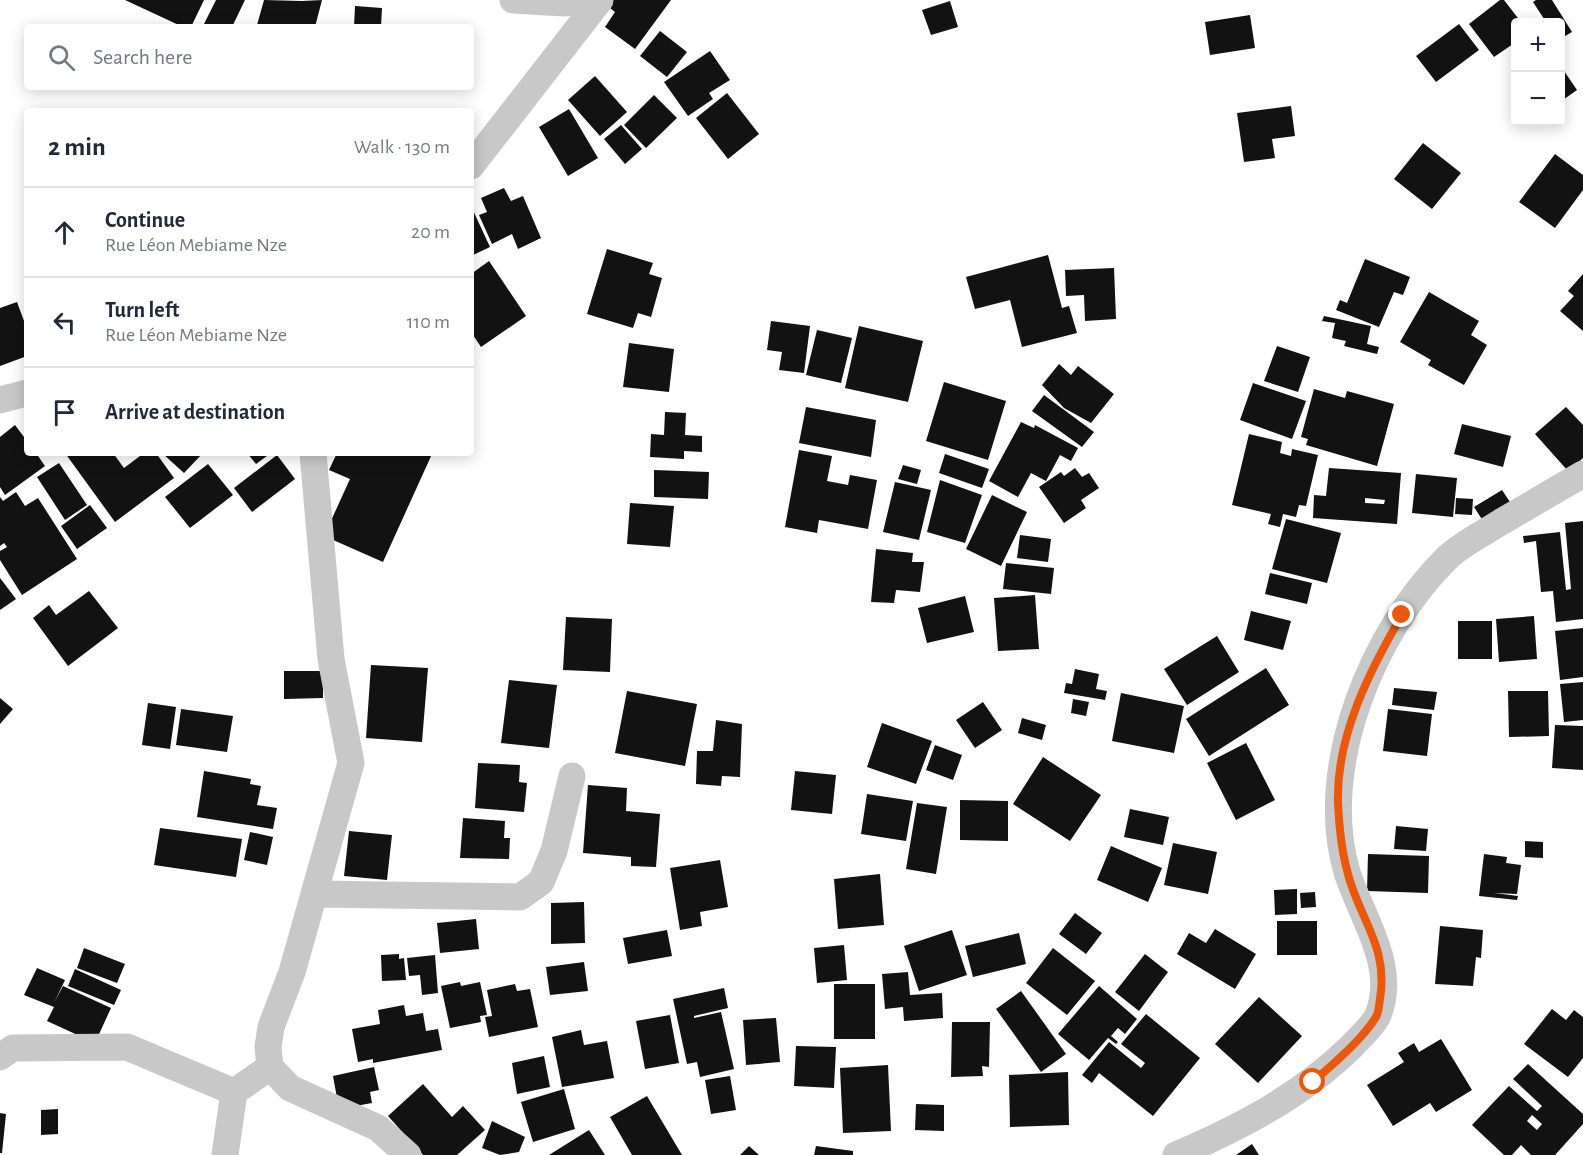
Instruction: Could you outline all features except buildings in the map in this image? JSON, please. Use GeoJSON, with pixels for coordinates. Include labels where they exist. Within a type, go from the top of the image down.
{"type":"FeatureCollection","features":[{"type":"Feature","properties":{"kind":"street"},"geometry":{"type":"LineString","coordinates":[[513,0],[564,3],[591,0]]}},
{"type":"Feature","properties":{"kind":"street"},"geometry":{"type":"LineString","coordinates":[[474,162],[520,107],[600,0]]}},
{"type":"Feature","properties":{"kind":"street"},"geometry":{"type":"LineString","coordinates":[[0,400],[24,394]]}},
{"type":"Feature","properties":{"kind":"street"},"geometry":{"type":"LineString","coordinates":[[313,456],[330,659],[351,763],[292,972],[272,1027],[268,1047],[270,1067],[290,1088],[378,1128],[408,1155]]}},
{"type":"Feature","properties":{"kind":"street"},"geometry":{"type":"LineString","coordinates":[[1176,1155],[1221,1135],[1279,1104],[1313,1082],[1358,1039],[1378,1015],[1383,968],[1376,942],[1347,870],[1338,801],[1340,765],[1356,711],[1378,657],[1402,615],[1424,584],[1444,562],[1486,531],[1583,474]]}},
{"type":"Feature","properties":{"kind":"street"},"geometry":{"type":"LineString","coordinates":[[315,894],[520,897],[541,882],[554,851],[572,776]]}},
{"type":"Feature","properties":{"kind":"street"},"geometry":{"type":"LineString","coordinates":[[0,1057],[13,1048],[127,1047],[234,1092]]}},
{"type":"Feature","properties":{"kind":"street"},"geometry":{"type":"LineString","coordinates":[[225,1155],[234,1092],[270,1067]]}},
{"type":"Feature","properties":{"kind":"route"},"geometry":{"type":"LineString","coordinates":[[1313,1082],[1358,1039],[1378,1015],[1383,968],[1376,942],[1347,870],[1338,801],[1340,765],[1356,711],[1378,657],[1402,615]]}}]}
